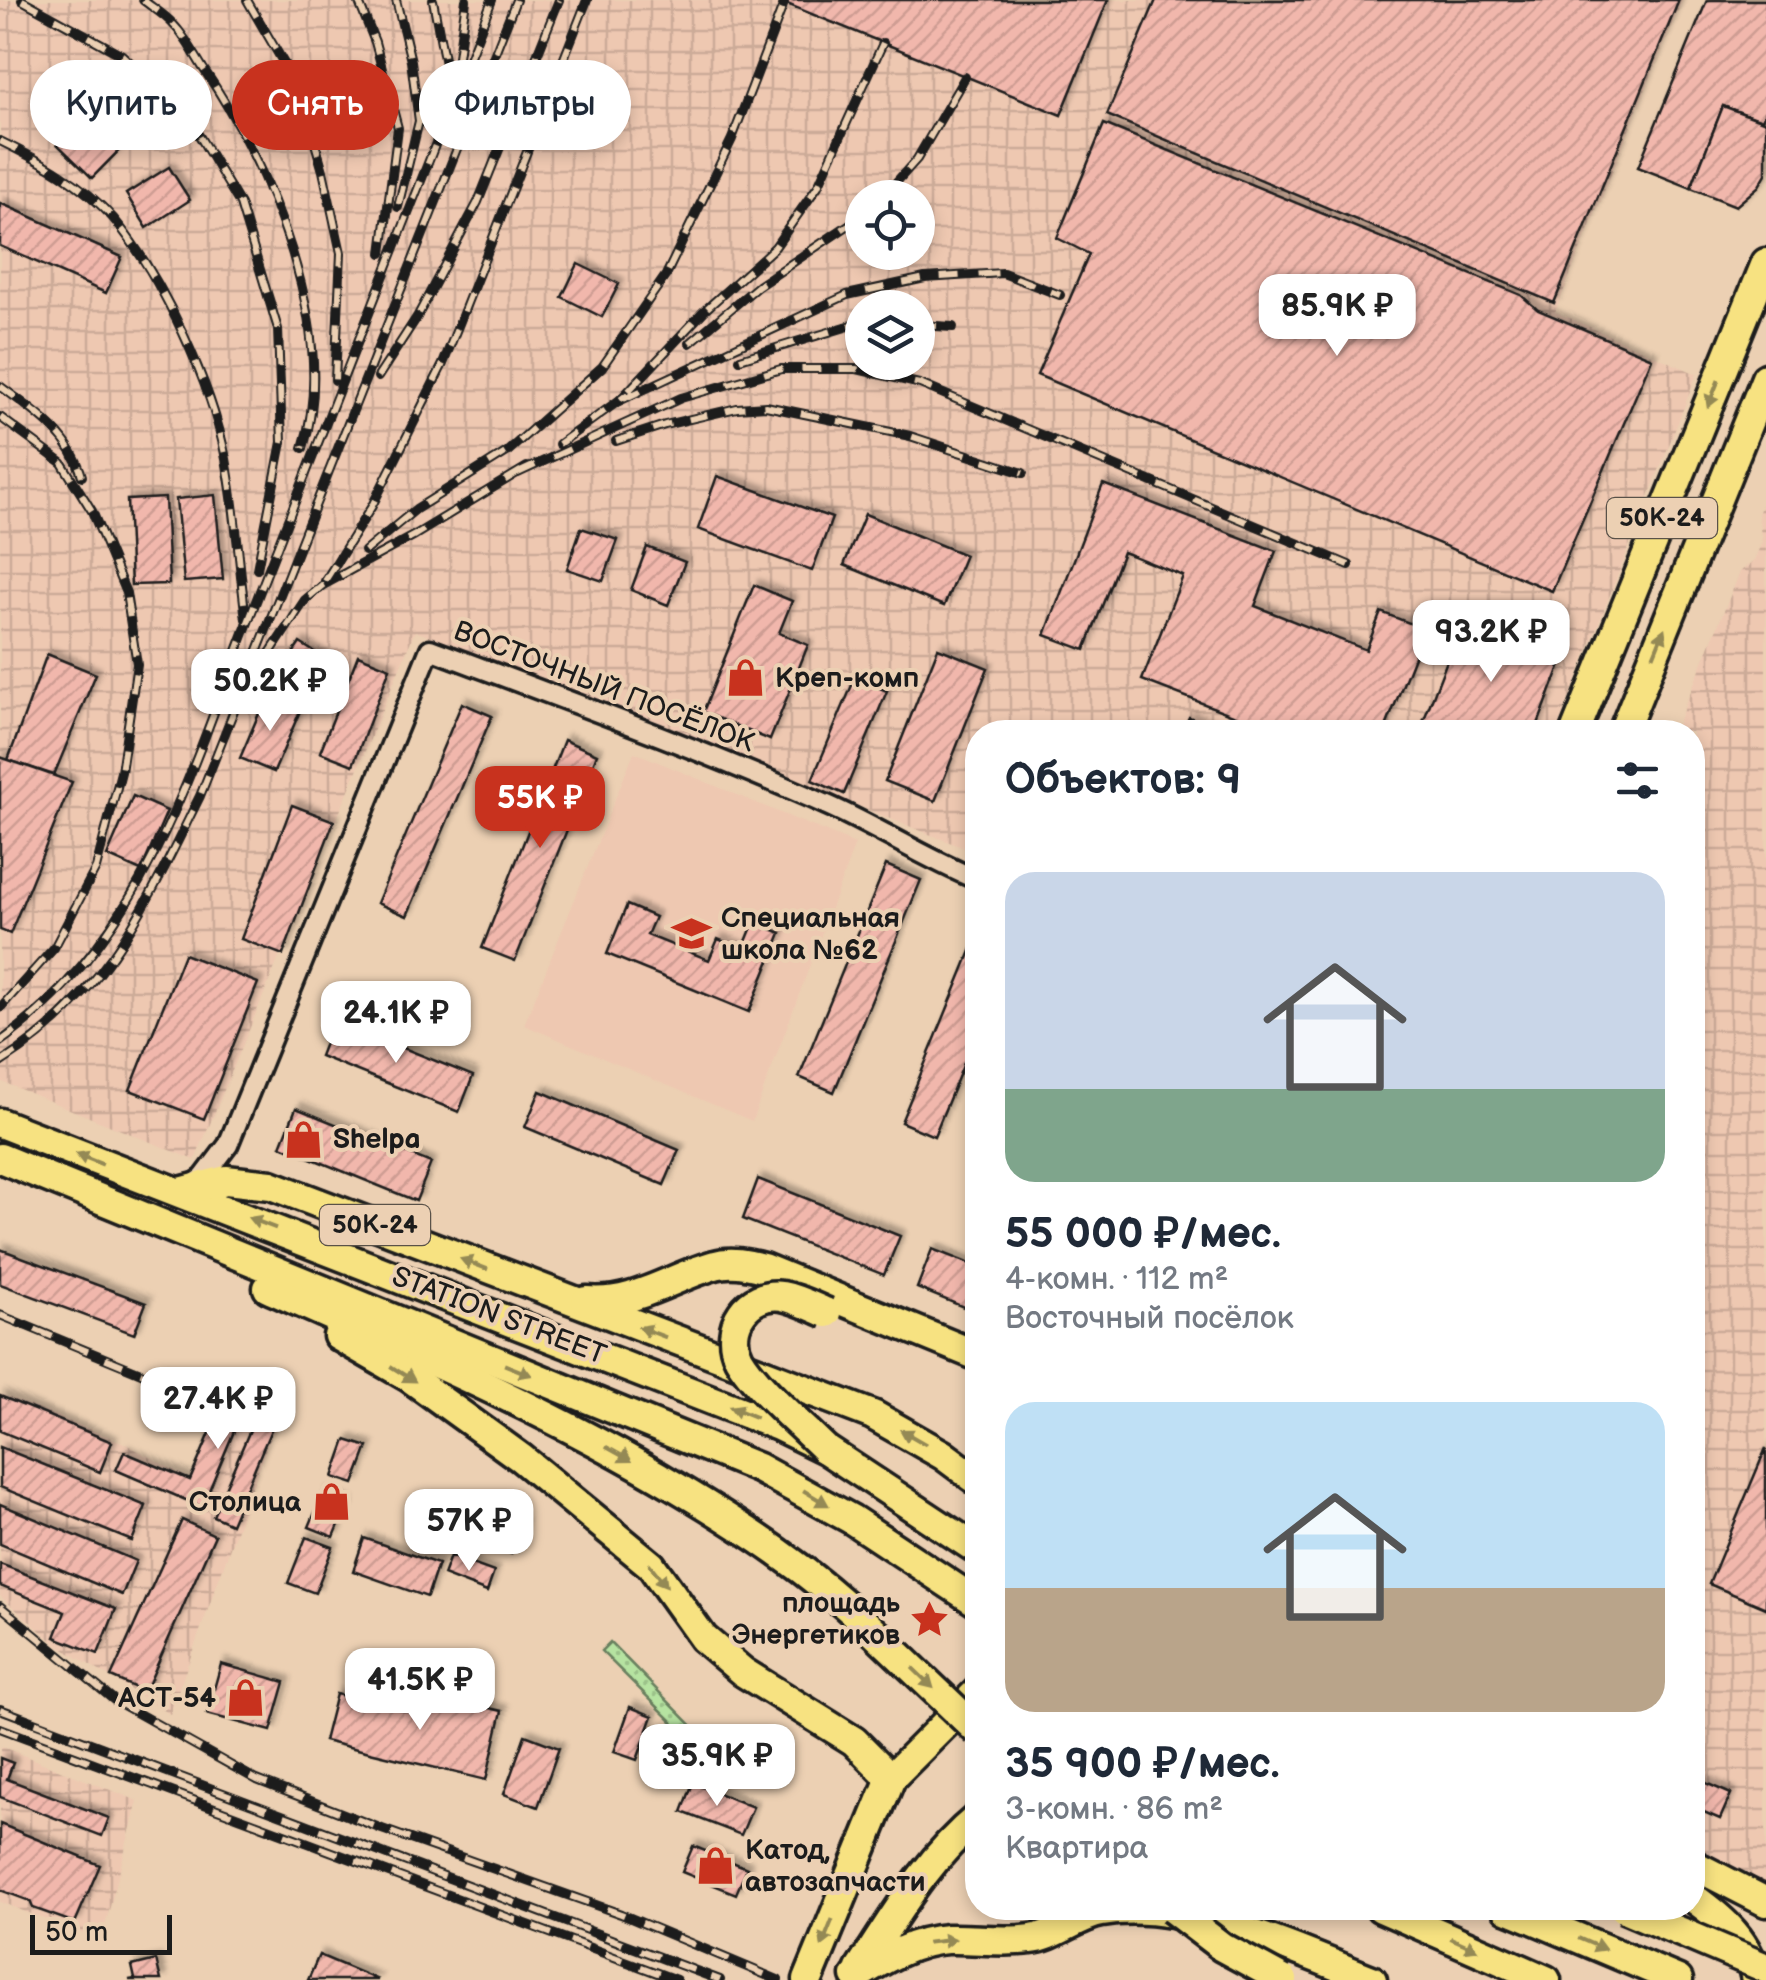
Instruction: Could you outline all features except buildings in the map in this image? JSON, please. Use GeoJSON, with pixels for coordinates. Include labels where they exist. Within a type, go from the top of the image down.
{"type":"FeatureCollection","features":[{"type":"Feature","properties":{"kind":"main road","name":"50К-24"},"geometry":{"type":"LineString","coordinates":[[1580,720],[1766,263]]}},
{"type":"Feature","properties":{"kind":"main road","name":"50К-24"},"geometry":{"type":"LineString","coordinates":[[1628,720],[1766,378]]}},
{"type":"Feature","properties":{"kind":"main road","name":"STATION STREET"},"geometry":{"type":"LineString","coordinates":[[0,1123],[778,1426],[825,1449],[965,1541]]}},
{"type":"Feature","properties":{"kind":"main road"},"geometry":{"type":"LineString","coordinates":[[34,1173],[45,1141]]}},
{"type":"Feature","properties":{"kind":"main road"},"geometry":{"type":"LineString","coordinates":[[0,1158],[34,1173],[90,1212],[506,1394],[617,1452],[709,1506],[802,1568],[965,1719]]}},
{"type":"Feature","properties":{"kind":"main road","name":"STATION STREET"},"geometry":{"type":"LineString","coordinates":[[34,1173],[773,1476],[851,1519],[965,1594]]}},
{"type":"Feature","properties":{"kind":"main road","name":"50К-24"},"geometry":{"type":"LineString","coordinates":[[180,1192],[226,1180],[271,1185],[565,1299],[610,1302],[651,1291],[718,1264],[739,1263],[762,1268],[965,1351]]}},
{"type":"Feature","properties":{"kind":"main road"},"geometry":{"type":"LineString","coordinates":[[262,1285],[409,1378],[522,1458],[651,1565],[704,1638],[730,1660],[854,1741],[892,1778]]}},
{"type":"Feature","properties":{"kind":"main road"},"geometry":{"type":"LineString","coordinates":[[825,1449],[740,1359],[733,1341],[736,1323],[746,1308],[762,1297],[780,1296],[965,1370]]}},
{"type":"Feature","properties":{"kind":"main road"},"geometry":{"type":"LineString","coordinates":[[565,1299],[842,1403],[905,1432],[965,1472]]}},
{"type":"Feature","properties":{"kind":"main road"},"geometry":{"type":"LineString","coordinates":[[808,1980],[892,1778],[965,1704]]}},
{"type":"Feature","properties":{"kind":"main road"},"geometry":{"type":"LineString","coordinates":[[855,1978],[906,1895],[950,1840],[965,1828]]}},
{"type":"Feature","properties":{"kind":"main road"},"geometry":{"type":"LineString","coordinates":[[1705,1870],[1758,1895]]}},
{"type":"Feature","properties":{"kind":"main road"},"geometry":{"type":"LineString","coordinates":[[1705,1907],[1743,1943],[1756,1980]]}},
{"type":"Feature","properties":{"kind":"main road"},"geometry":{"type":"LineString","coordinates":[[1034,1940],[1056,1920]]}},
{"type":"Feature","properties":{"kind":"main road"},"geometry":{"type":"LineString","coordinates":[[855,1978],[894,1953],[928,1942],[1034,1940],[1082,1920]]}},
{"type":"Feature","properties":{"kind":"main road"},"geometry":{"type":"LineString","coordinates":[[1187,1920],[1222,1947],[1283,1980]]}},
{"type":"Feature","properties":{"kind":"main road"},"geometry":{"type":"LineString","coordinates":[[1199,1920],[1242,1930],[1372,1980]]}},
{"type":"Feature","properties":{"kind":"main road"},"geometry":{"type":"LineString","coordinates":[[1408,1920],[1546,1980]]}},
{"type":"Feature","properties":{"kind":"main road"},"geometry":{"type":"LineString","coordinates":[[1536,1920],[1678,1980]]}},
{"type":"Feature","properties":{"kind":"main road"},"geometry":{"type":"LineString","coordinates":[[1652,1920],[1766,1968]]}},
{"type":"Feature","properties":{"kind":"street","name":"ВОСТОЧНЫЙ ПОСЁЛОК"},"geometry":{"type":"LineString","coordinates":[[180,1192],[203,1178],[228,1145],[430,649],[830,806],[937,864],[965,875]]}},
{"type":"Feature","properties":{"kind":"shaded area"},"geometry":{"type":"Polygon","coordinates":[[[0,0],[1682,0],[1555,312],[1697,374],[1561,720],[965,720],[965,848],[415,631],[195,1160],[0,1081],[0,0]]]}},
{"type":"Feature","properties":{"kind":"shaded area"},"geometry":{"type":"Polygon","coordinates":[[[1766,494],[1766,1891],[1705,1863],[1705,720],[1679,720],[1740,572],[1754,560],[1762,542],[1758,514],[1766,494]]]}},
{"type":"Feature","properties":{"kind":"shaded area","name":"Специальная школа №62"},"geometry":{"type":"Polygon","coordinates":[[[634,752],[855,844],[752,1121],[524,1025],[634,752]]]}},
{"type":"Feature","properties":{"kind":"shaded area"},"geometry":{"type":"Polygon","coordinates":[[[234,1377],[284,1399],[170,1714],[57,1645],[0,1596],[0,1394],[122,1442],[190,1479],[234,1377]]]}},
{"type":"Feature","properties":{"kind":"shaded area"},"geometry":{"type":"Polygon","coordinates":[[[0,1746],[138,1801],[101,1941],[0,1902],[0,1746]]]}},
{"type":"Feature","properties":{"kind":"green space"},"geometry":{"type":"Polygon","coordinates":[[[610,1642],[711,1745],[711,1756],[702,1759],[679,1737],[673,1722],[601,1651],[610,1642]]]}},
{"type":"Feature","properties":{"kind":"railway"},"geometry":{"type":"LineString","coordinates":[[22,0],[122,55],[185,112],[240,204],[278,329],[282,442],[257,569]]}},
{"type":"Feature","properties":{"kind":"railway"},"geometry":{"type":"LineString","coordinates":[[143,0],[177,29],[228,107],[252,152],[292,250],[312,353],[312,402],[303,448]]}},
{"type":"Feature","properties":{"kind":"railway"},"geometry":{"type":"LineString","coordinates":[[247,0],[300,91],[323,171],[341,253],[335,380]]}},
{"type":"Feature","properties":{"kind":"railway"},"geometry":{"type":"LineString","coordinates":[[358,0],[375,42],[398,128],[382,253]]}},
{"type":"Feature","properties":{"kind":"railway"},"geometry":{"type":"LineString","coordinates":[[396,0],[411,61],[419,121],[398,207]]}},
{"type":"Feature","properties":{"kind":"railway"},"geometry":{"type":"LineString","coordinates":[[433,0],[444,60]]}},
{"type":"Feature","properties":{"kind":"railway"},"geometry":{"type":"LineString","coordinates":[[458,60],[466,0]]}},
{"type":"Feature","properties":{"kind":"railway"},"geometry":{"type":"LineString","coordinates":[[0,1042],[43,1007],[80,968],[112,926],[164,833],[492,0]]}},
{"type":"Feature","properties":{"kind":"railway"},"geometry":{"type":"LineString","coordinates":[[0,1063],[37,1037],[96,978],[141,911],[200,796],[516,0]]}},
{"type":"Feature","properties":{"kind":"railway"},"geometry":{"type":"LineString","coordinates":[[378,377],[417,317],[478,202],[559,0]]}},
{"type":"Feature","properties":{"kind":"railway"},"geometry":{"type":"LineString","coordinates":[[325,581],[372,506],[443,364],[587,0]]}},
{"type":"Feature","properties":{"kind":"railway"},"geometry":{"type":"LineString","coordinates":[[365,551],[416,509],[507,452],[602,367],[666,275],[732,139],[784,3]]}},
{"type":"Feature","properties":{"kind":"railway"},"geometry":{"type":"LineString","coordinates":[[883,43],[818,186],[775,247],[704,311],[619,401],[847,295],[925,278],[1003,273],[1060,295]]}},
{"type":"Feature","properties":{"kind":"railway"},"geometry":{"type":"LineString","coordinates":[[898,180],[917,159],[965,77]]}},
{"type":"Feature","properties":{"kind":"railway"},"geometry":{"type":"LineString","coordinates":[[0,141],[60,174],[101,205],[131,242],[167,300],[197,366],[219,430],[232,499],[246,619]]}},
{"type":"Feature","properties":{"kind":"railway"},"geometry":{"type":"LineString","coordinates":[[690,343],[758,286],[845,227]]}},
{"type":"Feature","properties":{"kind":"railway"},"geometry":{"type":"LineString","coordinates":[[935,326],[953,327]]}},
{"type":"Feature","properties":{"kind":"railway"},"geometry":{"type":"LineString","coordinates":[[740,359],[845,327]]}},
{"type":"Feature","properties":{"kind":"railway"},"geometry":{"type":"LineString","coordinates":[[518,473],[681,398],[781,369],[856,369],[920,384],[1349,565]]}},
{"type":"Feature","properties":{"kind":"railway"},"geometry":{"type":"LineString","coordinates":[[0,386],[60,436],[82,476]]}},
{"type":"Feature","properties":{"kind":"railway"},"geometry":{"type":"LineString","coordinates":[[559,444],[628,394]]}},
{"type":"Feature","properties":{"kind":"railway"},"geometry":{"type":"LineString","coordinates":[[616,441],[737,408],[766,406],[910,436],[1023,473]]}},
{"type":"Feature","properties":{"kind":"railway"},"geometry":{"type":"LineString","coordinates":[[0,417],[62,463],[92,511],[126,593],[137,664],[121,772],[96,868],[54,948],[0,1008]]}},
{"type":"Feature","properties":{"kind":"railway"},"geometry":{"type":"LineString","coordinates":[[266,659],[305,600],[323,585],[527,467]]}},
{"type":"Feature","properties":{"kind":"railway"},"geometry":{"type":"LineString","coordinates":[[0,1315],[209,1401]]}},
{"type":"Feature","properties":{"kind":"railway"},"geometry":{"type":"LineString","coordinates":[[0,1606],[114,1700],[257,1780],[621,1914],[778,1980]]}},
{"type":"Feature","properties":{"kind":"railway"},"geometry":{"type":"LineString","coordinates":[[0,1709],[720,1980]]}},
{"type":"Feature","properties":{"kind":"railway"},"geometry":{"type":"LineString","coordinates":[[0,1728],[676,1980]]}},
{"type":"Feature","properties":{"kind":"place","name":"Креп-комп"},"geometry":{"type":"Point","coordinates":[745,678]}},
{"type":"Feature","properties":{"kind":"place","name":"Специальная школа №62"},"geometry":{"type":"Point","coordinates":[691,934]}},
{"type":"Feature","properties":{"kind":"place","name":"Shelpa"},"geometry":{"type":"Point","coordinates":[303,1139]}},
{"type":"Feature","properties":{"kind":"place","name":"Столица"},"geometry":{"type":"Point","coordinates":[331,1502]}},
{"type":"Feature","properties":{"kind":"place","name":"площадь Энергетиков"},"geometry":{"type":"Point","coordinates":[930,1619]}},
{"type":"Feature","properties":{"kind":"place","name":"АСТ-54"},"geometry":{"type":"Point","coordinates":[246,1698]}},
{"type":"Feature","properties":{"kind":"place","name":"Катод, автозапчасти"},"geometry":{"type":"Point","coordinates":[715,1866]}}]}
